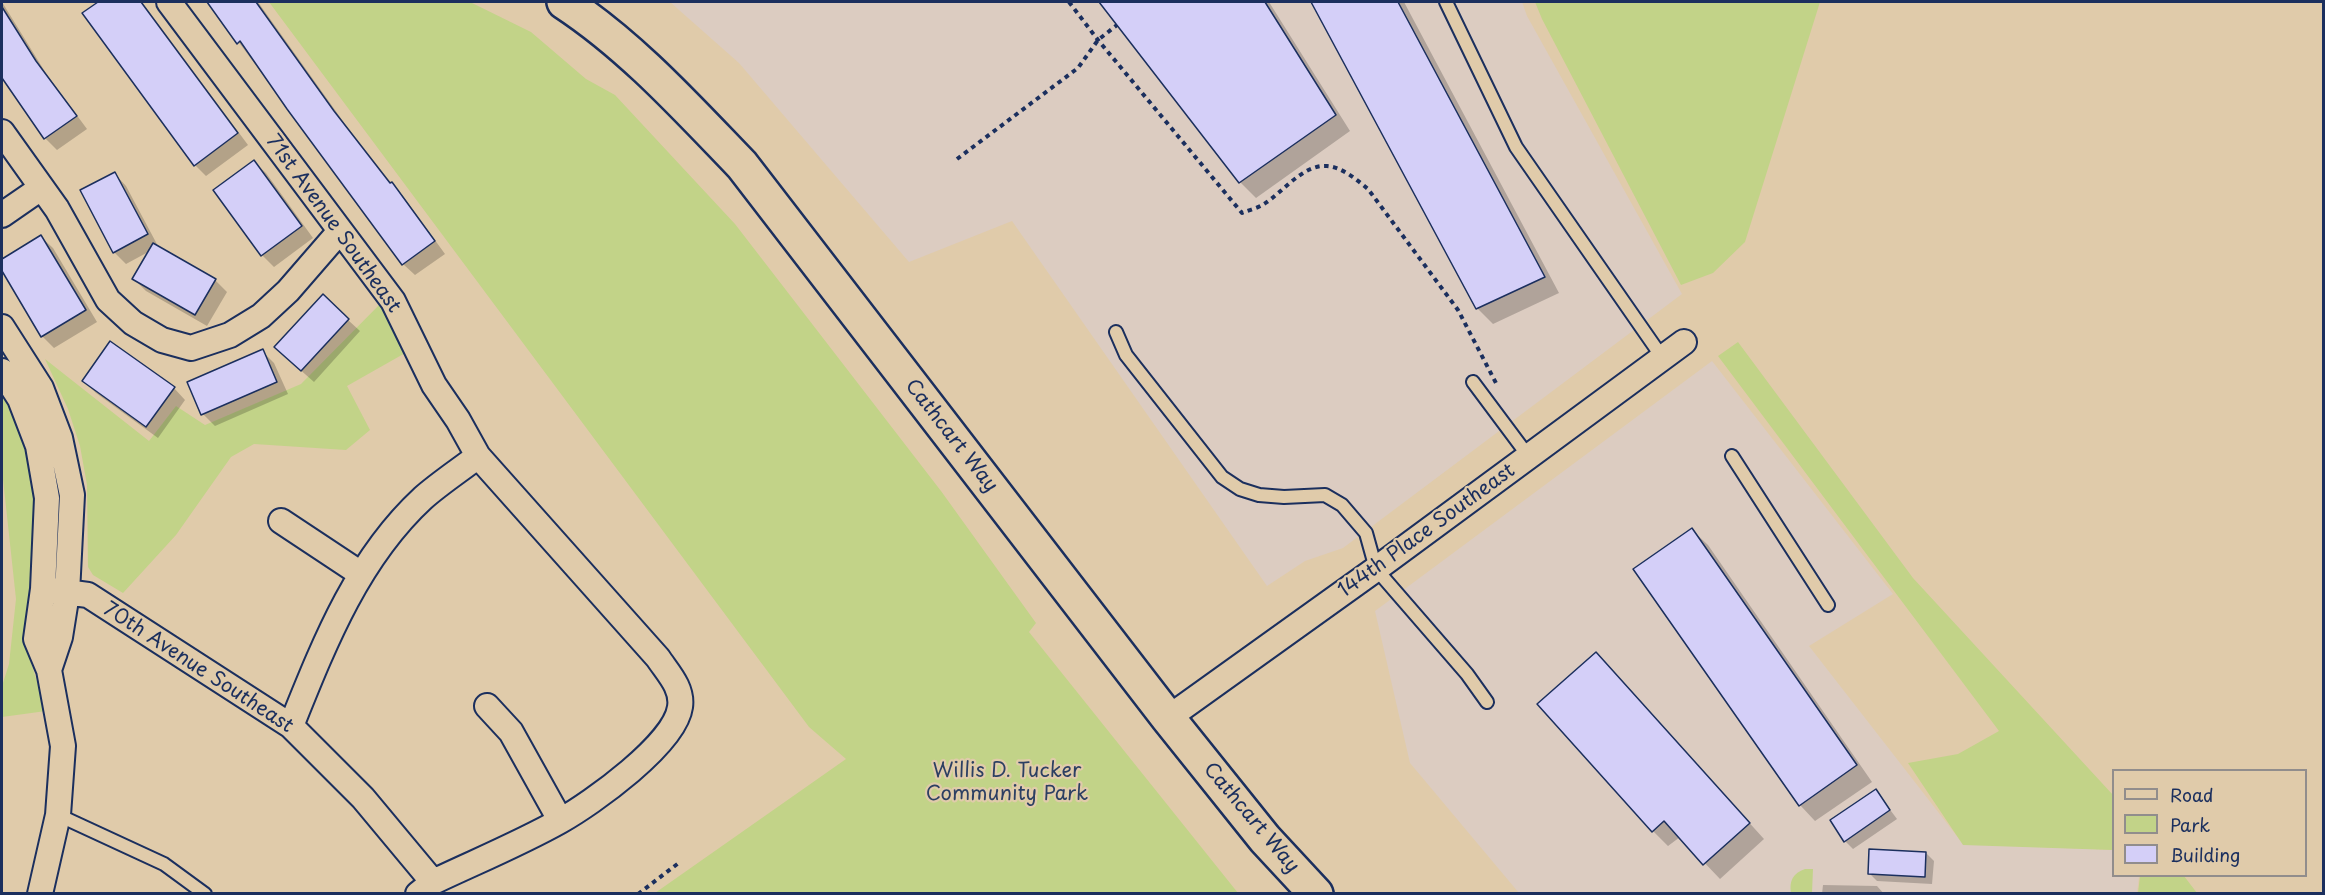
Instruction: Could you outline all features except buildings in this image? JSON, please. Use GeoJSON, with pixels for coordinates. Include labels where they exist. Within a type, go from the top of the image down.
{"type":"FeatureCollection","features":[{"type":"Feature","properties":{"kind":"main road","name":"Cathcart Way"},"geometry":{"type":"LineString","coordinates":[[564,2],[585,15],[662,82],[742,165],[1168,717],[1265,839],[1316,894]]}},
{"type":"Feature","properties":{"kind":"street","name":"71st Avenue Southeast"},"geometry":{"type":"LineString","coordinates":[[170,2],[393,301],[434,385],[458,420],[478,456],[658,658],[678,686],[680,707],[670,731],[641,761],[605,791],[560,820]]}},
{"type":"Feature","properties":{"kind":"street"},"geometry":{"type":"LineString","coordinates":[[2,132],[57,209],[108,300],[133,323],[162,340],[191,348],[230,335],[261,316],[288,291],[340,231]]}},
{"type":"Feature","properties":{"kind":"street"},"geometry":{"type":"LineString","coordinates":[[2,215],[42,188]]}},
{"type":"Feature","properties":{"kind":"street"},"geometry":{"type":"LineString","coordinates":[[2,327],[41,388],[60,438],[72,495],[68,593],[60,637],[49,670]]}},
{"type":"Feature","properties":{"kind":"street","name":"144th Place Southeast"},"geometry":{"type":"LineString","coordinates":[[1168,717],[1376,569],[1684,342]]}},
{"type":"Feature","properties":{"kind":"street"},"geometry":{"type":"LineString","coordinates":[[2,370],[20,399],[38,446],[47,498],[43,589],[36,639],[49,670],[63,746],[58,815],[40,894]]}},
{"type":"Feature","properties":{"kind":"street"},"geometry":{"type":"LineString","coordinates":[[291,726],[319,658],[352,588],[380,546],[423,498],[478,456]]}},
{"type":"Feature","properties":{"kind":"street"},"geometry":{"type":"LineString","coordinates":[[281,521],[362,574]]}},
{"type":"Feature","properties":{"kind":"street","name":"70th Avenue Southeast"},"geometry":{"type":"LineString","coordinates":[[43,589],[88,595],[291,726],[363,798],[425,888]]}},
{"type":"Feature","properties":{"kind":"street"},"geometry":{"type":"LineString","coordinates":[[425,888],[560,820],[511,732],[487,706]]}},
{"type":"Feature","properties":{"kind":"lane"},"geometry":{"type":"LineString","coordinates":[[1446,2],[1516,147],[1662,357]]}},
{"type":"Feature","properties":{"kind":"lane"},"geometry":{"type":"LineString","coordinates":[[1116,332],[1126,355],[1222,477],[1240,489],[1259,495],[1325,495],[1341,505],[1366,533],[1376,569],[1467,674],[1487,702]]}},
{"type":"Feature","properties":{"kind":"lane"},"geometry":{"type":"LineString","coordinates":[[1473,382],[1529,457]]}},
{"type":"Feature","properties":{"kind":"lane"},"geometry":{"type":"LineString","coordinates":[[1732,456],[1828,605]]}},
{"type":"Feature","properties":{"kind":"lane"},"geometry":{"type":"LineString","coordinates":[[58,815],[164,864],[205,894]]}},
{"type":"Feature","properties":{"kind":"path"},"geometry":{"type":"LineString","coordinates":[[1069,2],[1242,213],[1264,204],[1306,171],[1327,166],[1348,174],[1368,189],[1458,310],[1501,392]]}},
{"type":"Feature","properties":{"kind":"path"},"geometry":{"type":"LineString","coordinates":[[957,159],[1078,68],[1098,40],[1117,25]]}},
{"type":"Feature","properties":{"kind":"path"},"geometry":{"type":"LineString","coordinates":[[638,894],[680,862]]}},
{"type":"Feature","properties":{"kind":"shaded area"},"geometry":{"type":"Polygon","coordinates":[[[670,2],[1522,2],[1527,16],[1682,294],[1343,548],[1305,561],[1267,586],[1012,221],[909,262],[739,63],[670,2]]]}},
{"type":"Feature","properties":{"kind":"shaded area"},"geometry":{"type":"Polygon","coordinates":[[[1712,361],[1893,594],[1809,646],[1963,844],[2112,850],[2112,877],[2139,877],[2137,893],[1519,893],[1410,763],[1375,611],[1712,361]]]}},
{"type":"Feature","properties":{"kind":"green space","name":"Willis D. Tucker Community Park"},"geometry":{"type":"Polygon","coordinates":[[[269,2],[470,2],[531,32],[586,79],[615,95],[735,224],[941,491],[1036,623],[1029,632],[1238,893],[655,893],[846,759],[809,727],[269,2]]]}},
{"type":"Feature","properties":{"kind":"green space"},"geometry":{"type":"Polygon","coordinates":[[[1535,2],[1820,2],[1745,242],[1713,273],[1681,285],[1535,2]]]}},
{"type":"Feature","properties":{"kind":"green space"},"geometry":{"type":"Polygon","coordinates":[[[383,301],[407,352],[347,386],[370,430],[346,450],[254,444],[231,457],[176,535],[123,593],[93,575],[88,567],[87,485],[80,446],[68,409],[45,359],[149,441],[176,406],[205,425],[301,384],[383,301]]]}},
{"type":"Feature","properties":{"kind":"green space"},"geometry":{"type":"Polygon","coordinates":[[[1738,342],[1913,578],[2112,794],[2112,850],[1963,845],[1908,763],[1958,754],[1999,731],[1718,356],[1738,342]]]}},
{"type":"Feature","properties":{"kind":"green space"},"geometry":{"type":"Polygon","coordinates":[[[2,383],[16,409],[39,495],[31,602],[30,659],[46,711],[2,717],[2,686],[9,664],[16,599],[2,470],[2,383]]]}},
{"type":"Feature","properties":{"kind":"green space"},"geometry":{"type":"Polygon","coordinates":[[[1805,869],[1813,869],[1812,893],[1791,893],[1793,878],[1805,869]]]}},
{"type":"Feature","properties":{"kind":"green space"},"geometry":{"type":"Polygon","coordinates":[[[2140,877],[2185,877],[2197,893],[2138,893],[2140,877]]]}}]}
